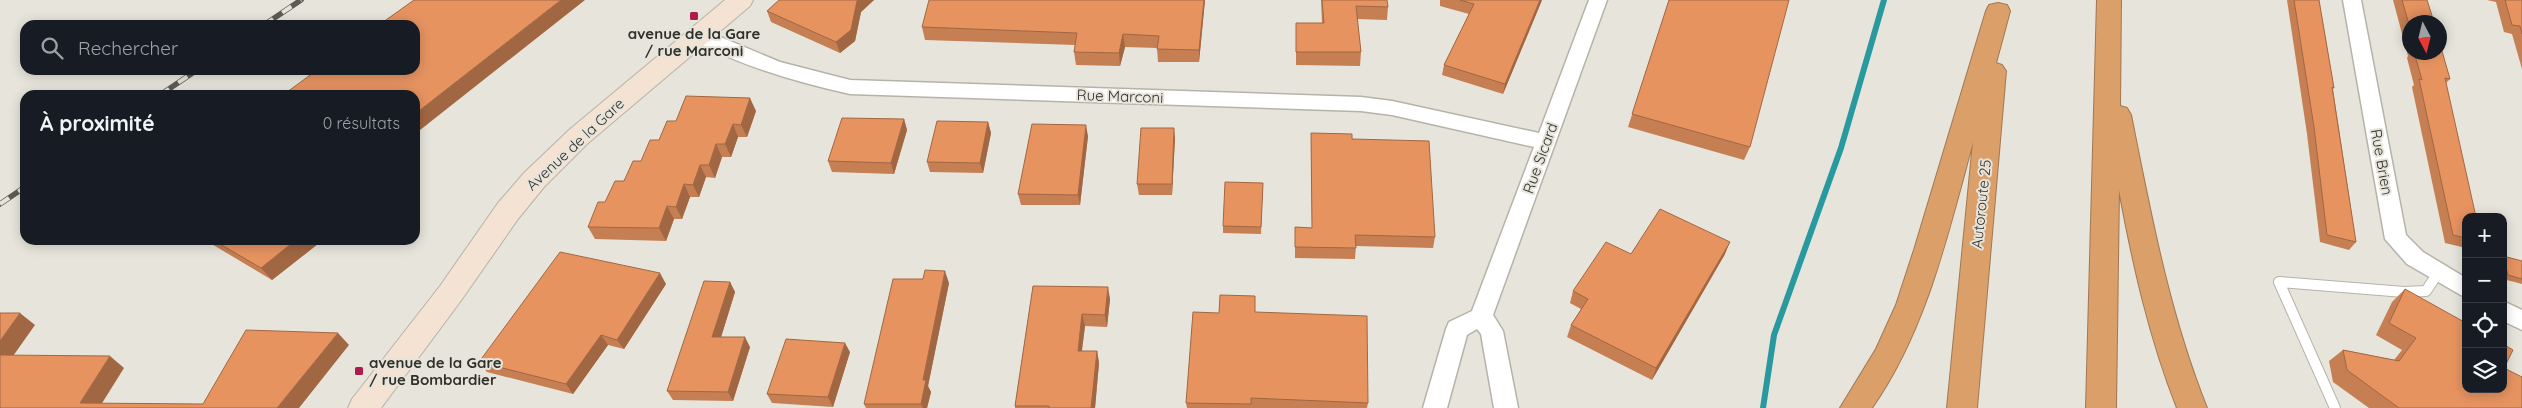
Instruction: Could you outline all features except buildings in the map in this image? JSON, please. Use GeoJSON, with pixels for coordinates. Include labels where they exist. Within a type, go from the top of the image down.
{"type":"FeatureCollection","features":[{"type":"Feature","properties":{"kind":"highway"},"geometry":{"type":"LineString","coordinates":[[2101,408],[2109,0]]}},
{"type":"Feature","properties":{"kind":"highway"},"geometry":{"type":"LineString","coordinates":[[1855,408],[1890,353],[1923,273],[1999,6]]}},
{"type":"Feature","properties":{"kind":"highway","name":"Autoroute 25"},"geometry":{"type":"LineString","coordinates":[[1962,408],[1999,6]]}},
{"type":"Feature","properties":{"kind":"highway"},"geometry":{"type":"LineString","coordinates":[[2108,64],[2154,294],[2169,348],[2192,408]]}},
{"type":"Feature","properties":{"kind":"street","name":"Avenue de la Gare"},"geometry":{"type":"LineString","coordinates":[[362,408],[450,294],[508,211],[534,180],[578,137],[741,0]]}},
{"type":"Feature","properties":{"kind":"street","name":"Rue Sicard"},"geometry":{"type":"LineString","coordinates":[[1481,317],[1598,0]]}},
{"type":"Feature","properties":{"kind":"street","name":"Rue Brien"},"geometry":{"type":"LineString","coordinates":[[2352,0],[2396,239],[2415,258],[2462,287]]}},
{"type":"Feature","properties":{"kind":"street","name":"Rue Marconi"},"geometry":{"type":"LineString","coordinates":[[699,35],[730,52],[793,74],[850,87],[1362,104],[1546,142]]}},
{"type":"Feature","properties":{"kind":"street"},"geometry":{"type":"LineString","coordinates":[[2507,312],[2522,321]]}},
{"type":"Feature","properties":{"kind":"street"},"geometry":{"type":"LineString","coordinates":[[1435,408],[1457,329],[1481,317],[1492,331],[1506,408]]}},
{"type":"Feature","properties":{"kind":"lane"},"geometry":{"type":"LineString","coordinates":[[2335,408],[2280,282],[2404,292],[2426,291],[2438,273]]}},
{"type":"Feature","properties":{"kind":"waterway"},"geometry":{"type":"LineString","coordinates":[[1763,408],[1774,335],[1841,148],[1884,0]]}},
{"type":"Feature","properties":{"kind":"railway"},"geometry":{"type":"LineString","coordinates":[[271,20],[301,0]]}},
{"type":"Feature","properties":{"kind":"railway"},"geometry":{"type":"LineString","coordinates":[[167,90],[190,75]]}},
{"type":"Feature","properties":{"kind":"railway"},"geometry":{"type":"LineString","coordinates":[[0,204],[20,190]]}},
{"type":"Feature","properties":{"kind":"place","name":"avenue de la Gare / rue Marconi"},"geometry":{"type":"Point","coordinates":[694,16]}},
{"type":"Feature","properties":{"kind":"place","name":"avenue de la Gare / rue Bombardier"},"geometry":{"type":"Point","coordinates":[359,371]}}]}
